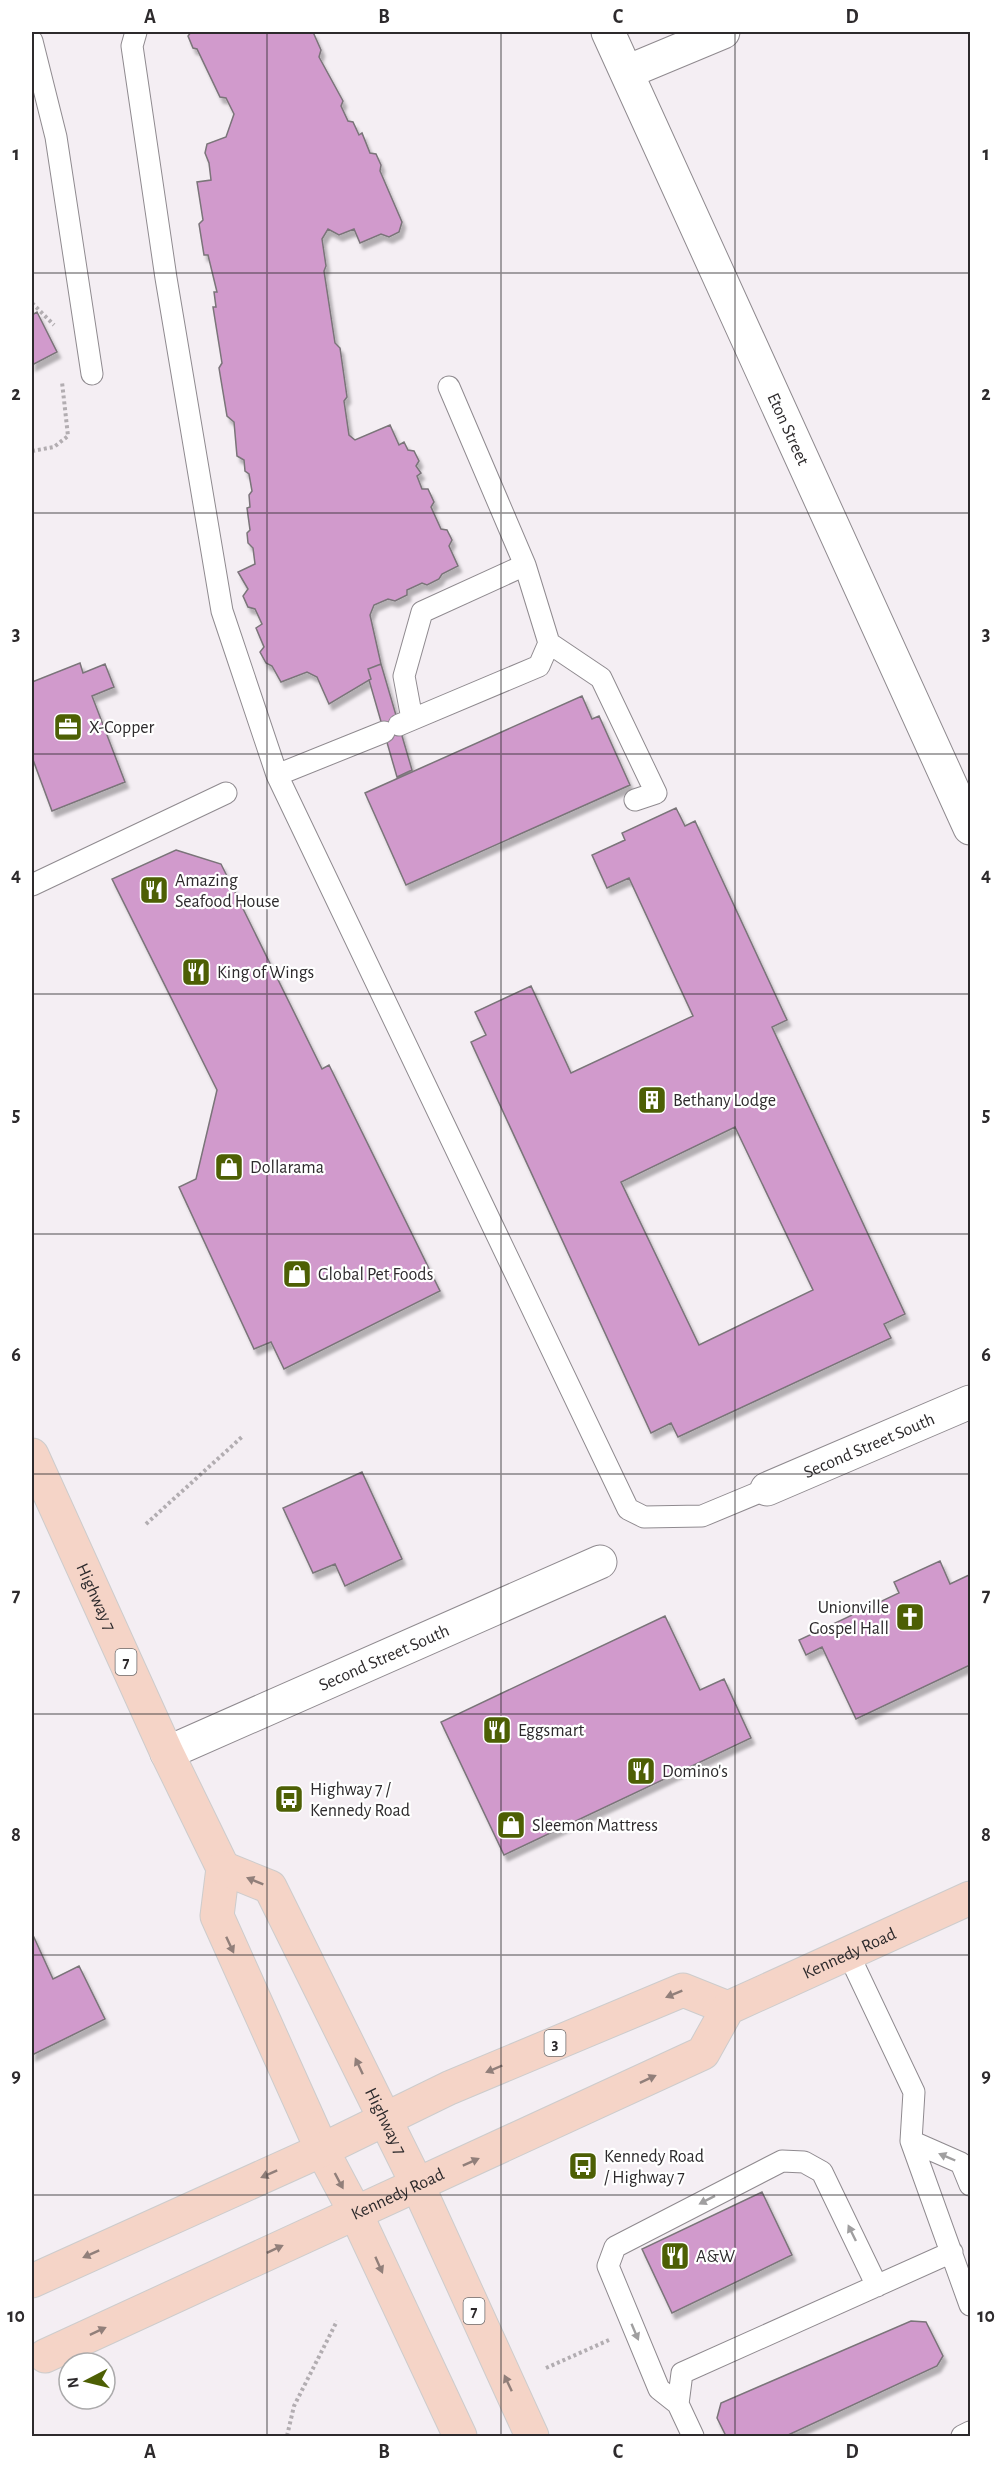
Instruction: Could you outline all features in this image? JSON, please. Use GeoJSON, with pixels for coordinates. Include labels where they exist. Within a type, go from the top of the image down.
{"type":"FeatureCollection","features":[{"type":"Feature","properties":{"kind":"main road","name":"Highway 7"},"geometry":{"type":"LineString","coordinates":[[32,1455],[167,1753],[223,1868],[270,1887],[418,2186],[532,2436]]}},
{"type":"Feature","properties":{"kind":"main road"},"geometry":{"type":"LineString","coordinates":[[223,1868],[217,1916],[322,2150],[355,2212],[460,2436]]}},
{"type":"Feature","properties":{"kind":"main road","name":"Kennedy Road"},"geometry":{"type":"LineString","coordinates":[[45,2356],[703,2053],[728,2008],[970,1898]]}},
{"type":"Feature","properties":{"kind":"main road","name":"3"},"geometry":{"type":"LineString","coordinates":[[32,2281],[322,2150],[449,2088],[683,1990],[728,2008]]}},
{"type":"Feature","properties":{"kind":"street","name":"Eton Street"},"geometry":{"type":"LineString","coordinates":[[608,32],[970,828]]}},
{"type":"Feature","properties":{"kind":"street"},"geometry":{"type":"LineString","coordinates":[[627,72],[723,32]]}},
{"type":"Feature","properties":{"kind":"street","name":"Second Street South"},"geometry":{"type":"LineString","coordinates":[[767,1489],[970,1402]]}},
{"type":"Feature","properties":{"kind":"street","name":"Second Street South"},"geometry":{"type":"LineString","coordinates":[[167,1753],[600,1562]]}},
{"type":"Feature","properties":{"kind":"lane"},"geometry":{"type":"LineString","coordinates":[[136,32],[132,46],[166,278],[222,611],[277,775],[628,1509],[644,1517],[702,1516],[767,1489]]}},
{"type":"Feature","properties":{"kind":"lane"},"geometry":{"type":"LineString","coordinates":[[32,40],[56,137],[92,374]]}},
{"type":"Feature","properties":{"kind":"lane"},"geometry":{"type":"LineString","coordinates":[[277,775],[540,666],[549,643],[525,565],[449,387]]}},
{"type":"Feature","properties":{"kind":"lane"},"geometry":{"type":"LineString","coordinates":[[398,726],[404,676],[422,612],[525,565]]}},
{"type":"Feature","properties":{"kind":"lane"},"geometry":{"type":"LineString","coordinates":[[549,643],[601,678],[656,793],[635,800]]}},
{"type":"Feature","properties":{"kind":"lane"},"geometry":{"type":"LineString","coordinates":[[32,885],[226,793]]}},
{"type":"Feature","properties":{"kind":"lane"},"geometry":{"type":"LineString","coordinates":[[848,1953],[914,2092],[911,2141],[970,2305]]}},
{"type":"Feature","properties":{"kind":"lane"},"geometry":{"type":"LineString","coordinates":[[911,2141],[961,2163],[970,2185]]}},
{"type":"Feature","properties":{"kind":"lane"},"geometry":{"type":"LineString","coordinates":[[693,2436],[678,2404],[659,2389],[608,2266],[615,2247],[782,2161],[804,2162],[822,2172],[877,2286]]}},
{"type":"Feature","properties":{"kind":"lane"},"geometry":{"type":"LineString","coordinates":[[678,2404],[682,2373],[952,2252]]}},
{"type":"Feature","properties":{"kind":"lane"},"geometry":{"type":"LineString","coordinates":[[962,2436],[970,2432]]}},
{"type":"Feature","properties":{"kind":"path"},"geometry":{"type":"LineString","coordinates":[[32,303],[54,324],[56,335]]}},
{"type":"Feature","properties":{"kind":"path"},"geometry":{"type":"LineString","coordinates":[[32,451],[54,447],[68,436],[62,399],[62,378]]}},
{"type":"Feature","properties":{"kind":"path"},"geometry":{"type":"LineString","coordinates":[[146,1524],[243,1436]]}},
{"type":"Feature","properties":{"kind":"path"},"geometry":{"type":"LineString","coordinates":[[287,2436],[294,2406],[337,2321]]}},
{"type":"Feature","properties":{"kind":"path"},"geometry":{"type":"LineString","coordinates":[[546,2368],[634,2329]]}},
{"type":"Feature","properties":{"kind":"building"},"geometry":{"type":"Polygon","coordinates":[[[191,32],[313,32],[321,50],[319,57],[343,101],[341,106],[348,121],[353,122],[359,135],[362,133],[370,153],[376,154],[381,165],[380,171],[402,222],[399,232],[389,237],[381,234],[360,243],[354,229],[339,235],[328,229],[322,239],[326,266],[324,271],[335,343],[340,348],[347,397],[344,401],[349,435],[355,440],[390,425],[399,445],[404,442],[408,450],[414,451],[419,461],[416,466],[421,473],[417,476],[422,489],[428,489],[434,502],[431,507],[441,529],[447,530],[452,540],[449,546],[458,566],[427,585],[422,583],[407,590],[407,595],[395,601],[388,599],[374,605],[370,615],[381,664],[368,669],[371,679],[329,704],[317,677],[307,672],[281,682],[272,666],[266,663],[260,652],[264,647],[256,628],[262,624],[255,609],[248,607],[243,596],[248,589],[238,572],[255,564],[253,548],[248,543],[247,533],[250,530],[247,508],[250,507],[249,495],[252,491],[244,460],[237,456],[234,422],[227,416],[219,368],[222,363],[213,307],[216,307],[214,292],[217,292],[208,255],[204,255],[199,224],[203,220],[197,182],[211,180],[205,153],[207,144],[226,137],[234,114],[226,98],[220,97],[197,49],[193,48],[188,36],[191,32]]]}},
{"type":"Feature","properties":{"kind":"building"},"geometry":{"type":"Polygon","coordinates":[[[37,312],[57,352],[32,365],[32,315],[37,312]]]}},
{"type":"Feature","properties":{"kind":"building","name":"X-Copper"},"geometry":{"type":"Polygon","coordinates":[[[80,663],[83,673],[105,664],[114,687],[92,696],[125,782],[52,811],[32,757],[32,682],[80,663]]]}},
{"type":"Feature","properties":{"kind":"building"},"geometry":{"type":"Polygon","coordinates":[[[381,664],[412,770],[397,777],[369,680],[371,679],[368,669],[381,664]]]}},
{"type":"Feature","properties":{"kind":"building"},"geometry":{"type":"Polygon","coordinates":[[[582,696],[592,719],[599,716],[630,785],[406,885],[365,793],[582,696]]]}},
{"type":"Feature","properties":{"kind":"building","name":"Bethany Lodge"},"geometry":{"type":"Polygon","coordinates":[[[676,808],[685,826],[695,821],[787,1020],[772,1027],[905,1314],[884,1324],[891,1338],[678,1437],[671,1423],[651,1433],[471,1042],[486,1035],[475,1012],[531,986],[571,1073],[693,1016],[629,878],[607,888],[592,855],[625,840],[622,833],[676,808]],[[735,1127],[621,1182],[699,1345],[813,1290],[735,1127]]]}},
{"type":"Feature","properties":{"kind":"building"},"geometry":{"type":"Polygon","coordinates":[[[176,850],[221,864],[322,1069],[329,1065],[440,1291],[284,1369],[271,1342],[254,1349],[179,1187],[196,1179],[217,1090],[112,879],[176,850]]]}},
{"type":"Feature","properties":{"kind":"building"},"geometry":{"type":"Polygon","coordinates":[[[362,1472],[402,1559],[345,1586],[335,1564],[313,1573],[283,1508],[362,1472]]]}},
{"type":"Feature","properties":{"kind":"building","name":"Unionville Gospel Hall"},"geometry":{"type":"Polygon","coordinates":[[[940,1561],[950,1584],[969,1575],[970,1577],[970,1665],[856,1719],[822,1647],[806,1655],[799,1640],[899,1593],[894,1582],[940,1561]]]}},
{"type":"Feature","properties":{"kind":"building"},"geometry":{"type":"Polygon","coordinates":[[[665,1616],[700,1690],[724,1679],[751,1738],[504,1855],[441,1722],[665,1616]]]}},
{"type":"Feature","properties":{"kind":"building"},"geometry":{"type":"Polygon","coordinates":[[[32,1933],[53,1979],[79,1966],[105,2019],[32,2055],[32,1933]]]}},
{"type":"Feature","properties":{"kind":"building"},"geometry":{"type":"Polygon","coordinates":[[[762,2192],[792,2255],[672,2313],[642,2249],[762,2192]]]}},
{"type":"Feature","properties":{"kind":"building"},"geometry":{"type":"Polygon","coordinates":[[[911,2321],[926,2322],[943,2356],[937,2366],[786,2436],[726,2436],[717,2418],[721,2403],[911,2321]]]}},
{"type":"Feature","properties":{"kind":"place","name":"X-Copper"},"geometry":{"type":"Point","coordinates":[68,727]}},
{"type":"Feature","properties":{"kind":"place","name":"Amazing Seafood House"},"geometry":{"type":"Point","coordinates":[154,890]}},
{"type":"Feature","properties":{"kind":"place","name":"King of Wings"},"geometry":{"type":"Point","coordinates":[196,972]}},
{"type":"Feature","properties":{"kind":"place","name":"Bethany Lodge"},"geometry":{"type":"Point","coordinates":[652,1100]}},
{"type":"Feature","properties":{"kind":"place","name":"Dollarama"},"geometry":{"type":"Point","coordinates":[229,1167]}},
{"type":"Feature","properties":{"kind":"place","name":"Global Pet Foods"},"geometry":{"type":"Point","coordinates":[297,1274]}},
{"type":"Feature","properties":{"kind":"place","name":"Unionville Gospel Hall"},"geometry":{"type":"Point","coordinates":[910,1617]}},
{"type":"Feature","properties":{"kind":"place","name":"Eggsmart"},"geometry":{"type":"Point","coordinates":[497,1730]}},
{"type":"Feature","properties":{"kind":"place","name":"Domino's"},"geometry":{"type":"Point","coordinates":[641,1771]}},
{"type":"Feature","properties":{"kind":"place","name":"Highway 7 / Kennedy Road"},"geometry":{"type":"Point","coordinates":[289,1799]}},
{"type":"Feature","properties":{"kind":"place","name":"Sleemon Mattress"},"geometry":{"type":"Point","coordinates":[511,1825]}},
{"type":"Feature","properties":{"kind":"place","name":"Kennedy Road / Highway 7"},"geometry":{"type":"Point","coordinates":[583,2166]}},
{"type":"Feature","properties":{"kind":"place","name":"A&W"},"geometry":{"type":"Point","coordinates":[675,2256]}}]}
